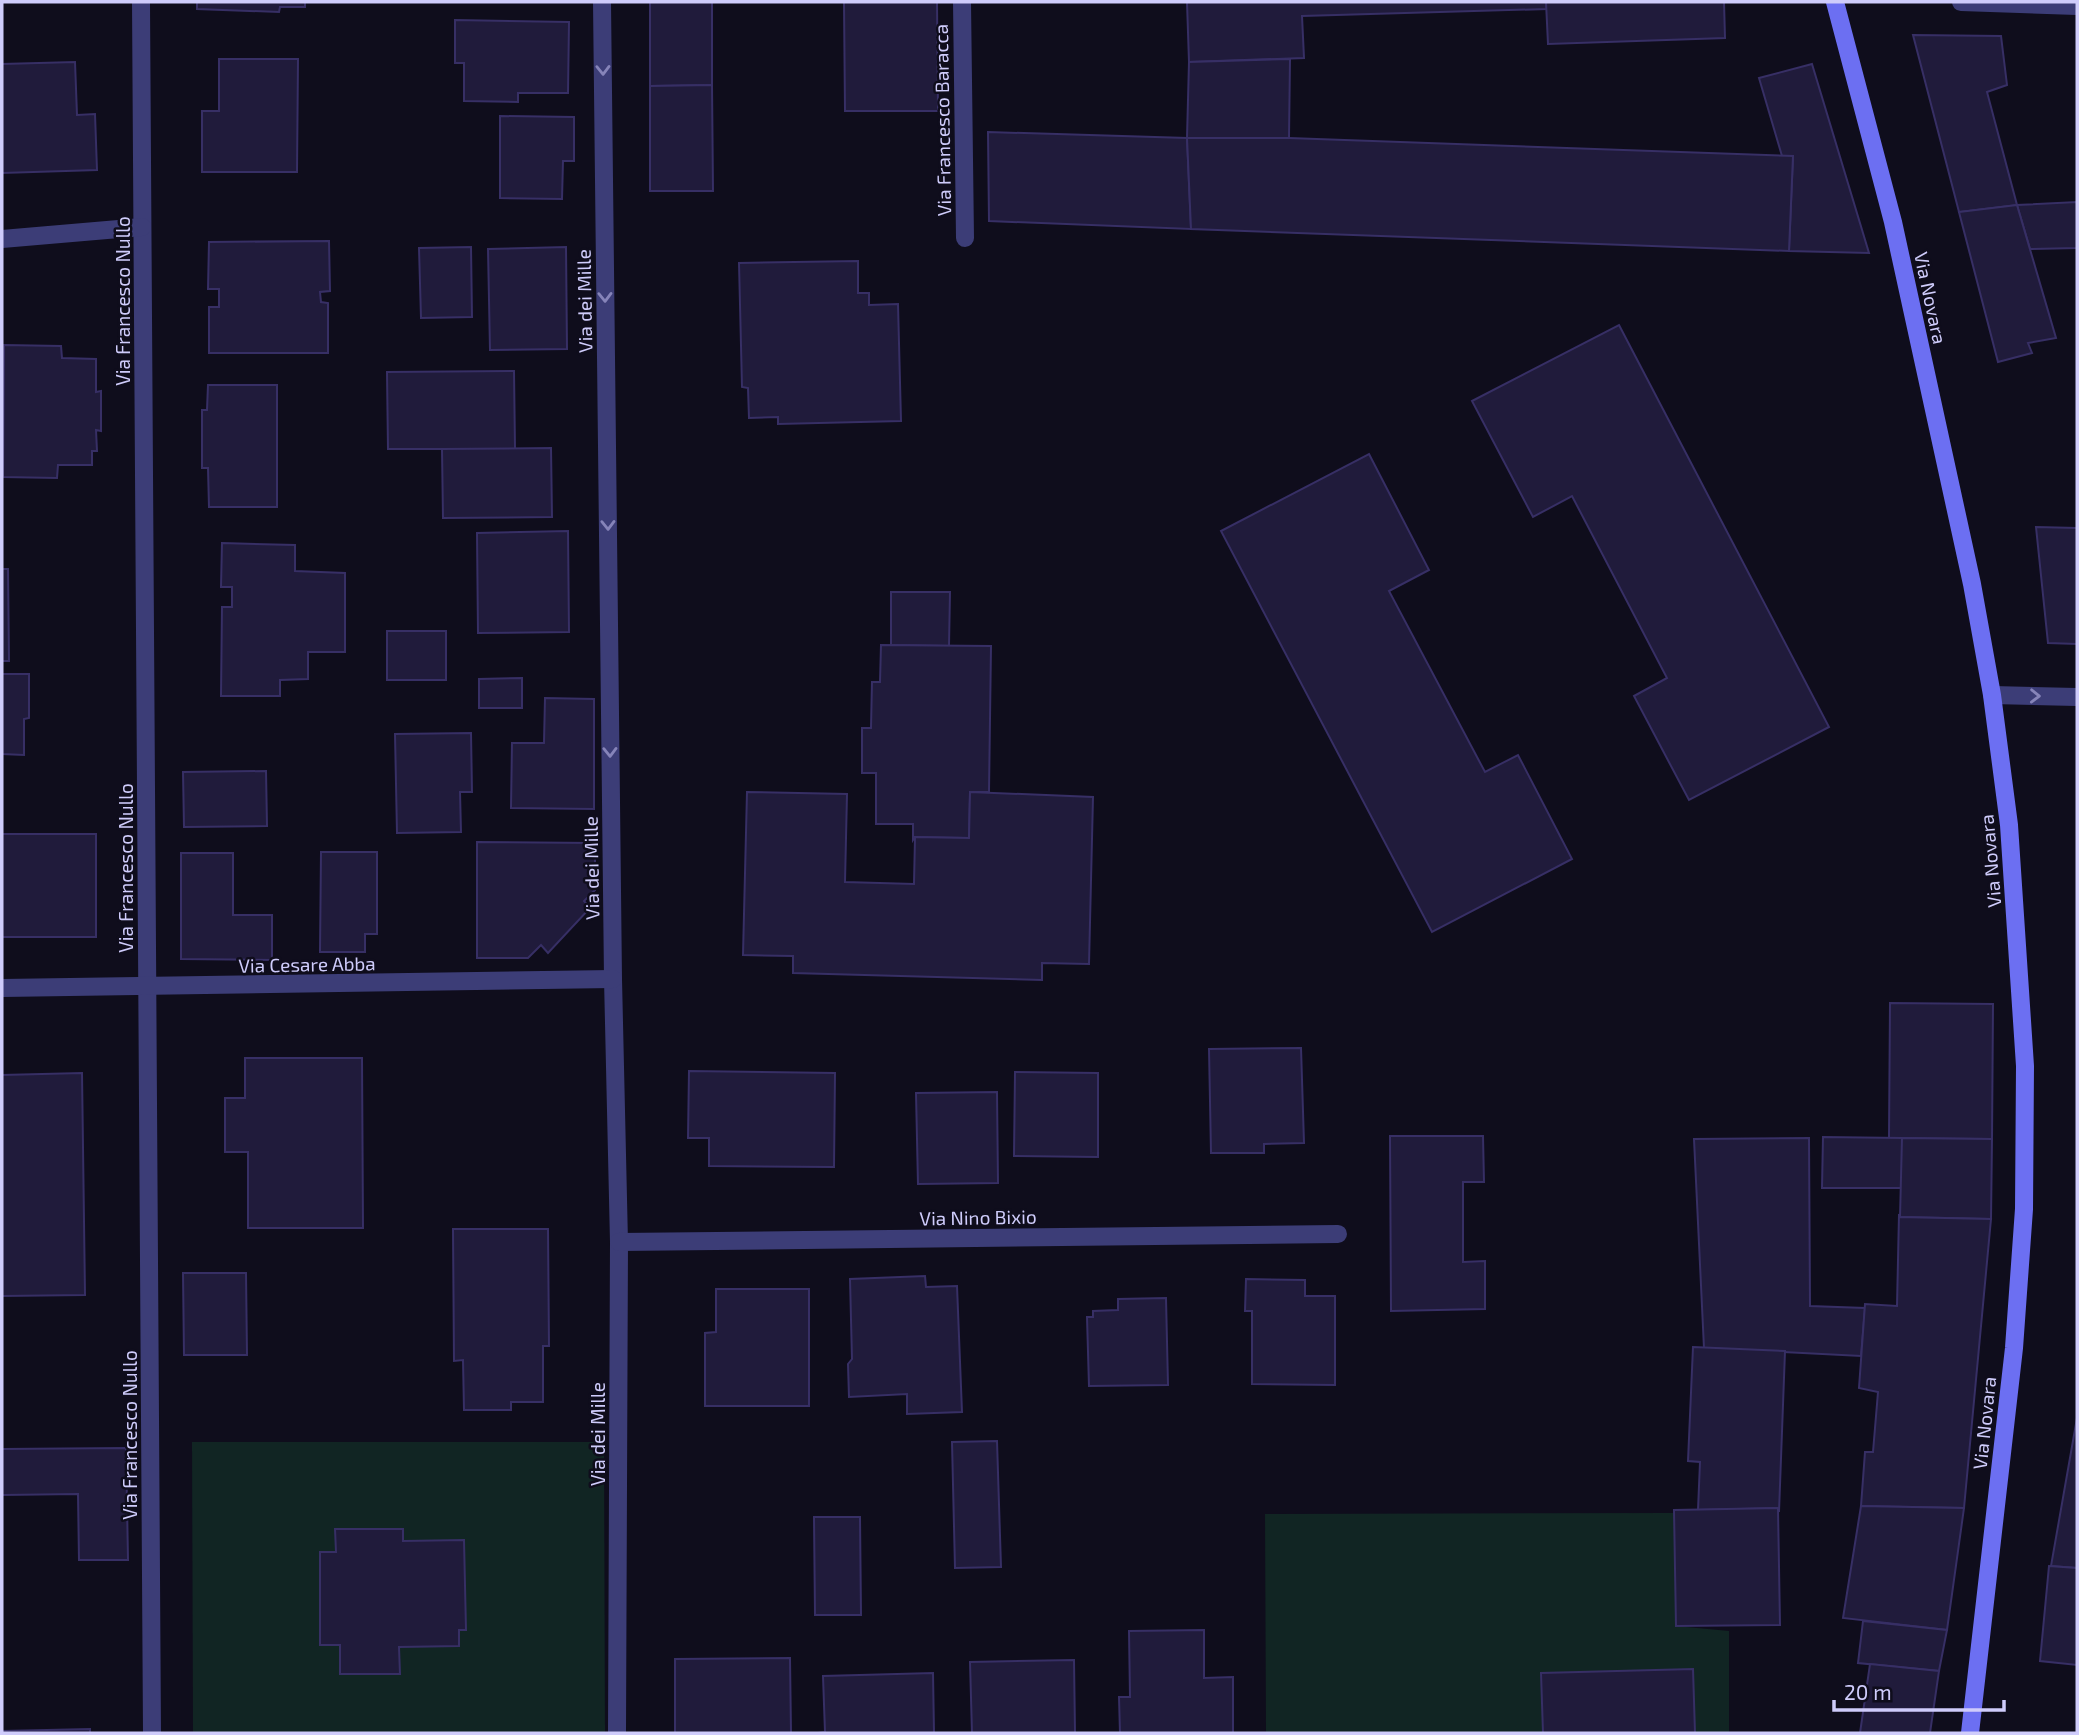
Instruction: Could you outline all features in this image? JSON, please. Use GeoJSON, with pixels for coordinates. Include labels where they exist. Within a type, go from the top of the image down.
{"type":"FeatureCollection","features":[{"type":"Feature","properties":{"kind":"street","name":"Via Francesco Nullo"},"geometry":{"type":"LineString","coordinates":[[141,2],[152,1733]]}},
{"type":"Feature","properties":{"kind":"street","name":"Via dei Mille"},"geometry":{"type":"LineString","coordinates":[[602,2],[613,979],[619,1242],[617,1733]]}},
{"type":"Feature","properties":{"kind":"street","name":"Via Francesco Baracca"},"geometry":{"type":"LineString","coordinates":[[962,2],[965,238]]}},
{"type":"Feature","properties":{"kind":"street","name":"Via Novara"},"geometry":{"type":"LineString","coordinates":[[1835,2],[1893,222],[1972,584],[1992,695],[2009,825],[2025,1066],[2024,1209],[2014,1348],[1970,1733]]}},
{"type":"Feature","properties":{"kind":"street"},"geometry":{"type":"LineString","coordinates":[[1961,2],[2077,6]]}},
{"type":"Feature","properties":{"kind":"street"},"geometry":{"type":"LineString","coordinates":[[2,239],[142,227]]}},
{"type":"Feature","properties":{"kind":"street"},"geometry":{"type":"LineString","coordinates":[[1992,695],[2077,697]]}},
{"type":"Feature","properties":{"kind":"street","name":"Via Cesare Abba"},"geometry":{"type":"LineString","coordinates":[[2,988],[147,988],[613,979]]}},
{"type":"Feature","properties":{"kind":"street","name":"Via Nino Bixio"},"geometry":{"type":"LineString","coordinates":[[619,1242],[1338,1234]]}},
{"type":"Feature","properties":{"kind":"green space"},"geometry":{"type":"Polygon","coordinates":[[[192,1442],[604,1442],[605,1733],[193,1733],[192,1442]]]}},
{"type":"Feature","properties":{"kind":"green space"},"geometry":{"type":"Polygon","coordinates":[[[1674,1513],[1676,1626],[1729,1631],[1729,1733],[1266,1733],[1265,1514],[1674,1513]]]}},
{"type":"Feature","properties":{"kind":"building"},"geometry":{"type":"Polygon","coordinates":[[[197,2],[305,2],[305,7],[280,7],[279,12],[197,9],[197,2]]]}},
{"type":"Feature","properties":{"kind":"building"},"geometry":{"type":"Polygon","coordinates":[[[650,2],[712,2],[712,85],[650,86],[650,2]]]}},
{"type":"Feature","properties":{"kind":"building"},"geometry":{"type":"Polygon","coordinates":[[[844,2],[937,2],[938,111],[845,111],[844,2]]]}},
{"type":"Feature","properties":{"kind":"building"},"geometry":{"type":"Polygon","coordinates":[[[1187,2],[1546,2],[1547,9],[1302,16],[1304,58],[1189,62],[1187,2]]]}},
{"type":"Feature","properties":{"kind":"building"},"geometry":{"type":"Polygon","coordinates":[[[1546,2],[1724,2],[1725,38],[1548,44],[1546,2]]]}},
{"type":"Feature","properties":{"kind":"building"},"geometry":{"type":"Polygon","coordinates":[[[455,20],[569,22],[568,93],[518,93],[518,102],[464,101],[464,63],[455,63],[455,20]]]}},
{"type":"Feature","properties":{"kind":"building"},"geometry":{"type":"Polygon","coordinates":[[[1913,35],[2001,36],[2007,85],[1987,92],[2017,205],[1959,212],[1913,35]]]}},
{"type":"Feature","properties":{"kind":"building"},"geometry":{"type":"Polygon","coordinates":[[[219,59],[298,59],[297,172],[202,172],[202,111],[219,111],[219,59]]]}},
{"type":"Feature","properties":{"kind":"building"},"geometry":{"type":"Polygon","coordinates":[[[1290,59],[1289,138],[1187,138],[1189,62],[1290,59]]]}},
{"type":"Feature","properties":{"kind":"building"},"geometry":{"type":"Polygon","coordinates":[[[75,62],[77,115],[95,114],[97,170],[2,173],[2,64],[75,62]]]}},
{"type":"Feature","properties":{"kind":"building"},"geometry":{"type":"Polygon","coordinates":[[[1812,64],[1869,253],[1789,251],[1793,156],[1782,156],[1759,78],[1812,64]]]}},
{"type":"Feature","properties":{"kind":"building"},"geometry":{"type":"Polygon","coordinates":[[[712,85],[713,191],[650,191],[650,86],[712,85]]]}},
{"type":"Feature","properties":{"kind":"building"},"geometry":{"type":"Polygon","coordinates":[[[500,116],[574,117],[574,161],[563,161],[562,199],[500,198],[500,116]]]}},
{"type":"Feature","properties":{"kind":"building"},"geometry":{"type":"Polygon","coordinates":[[[988,132],[1187,138],[1191,229],[989,221],[988,132]]]}},
{"type":"Feature","properties":{"kind":"building"},"geometry":{"type":"Polygon","coordinates":[[[1187,138],[1289,138],[1793,156],[1789,251],[1191,229],[1187,138]]]}},
{"type":"Feature","properties":{"kind":"building"},"geometry":{"type":"Polygon","coordinates":[[[2077,202],[2077,248],[2030,249],[2017,205],[2077,202]]]}},
{"type":"Feature","properties":{"kind":"building"},"geometry":{"type":"Polygon","coordinates":[[[2017,205],[2056,338],[2028,343],[2032,353],[1998,362],[1959,212],[2017,205]]]}},
{"type":"Feature","properties":{"kind":"building"},"geometry":{"type":"Polygon","coordinates":[[[329,241],[330,291],[320,292],[321,302],[328,303],[328,353],[209,353],[209,307],[219,307],[219,289],[208,289],[209,242],[329,241]]]}},
{"type":"Feature","properties":{"kind":"building"},"geometry":{"type":"Polygon","coordinates":[[[471,247],[472,317],[421,318],[419,248],[471,247]]]}},
{"type":"Feature","properties":{"kind":"building"},"geometry":{"type":"Polygon","coordinates":[[[566,247],[567,349],[490,350],[488,249],[566,247]]]}},
{"type":"Feature","properties":{"kind":"building"},"geometry":{"type":"Polygon","coordinates":[[[858,261],[858,293],[869,293],[869,305],[898,304],[901,421],[778,424],[778,417],[749,418],[748,388],[742,387],[739,263],[858,261]]]}},
{"type":"Feature","properties":{"kind":"building"},"geometry":{"type":"Polygon","coordinates":[[[1619,325],[1829,727],[1689,800],[1634,696],[1667,678],[1572,496],[1533,517],[1472,401],[1619,325]]]}},
{"type":"Feature","properties":{"kind":"building"},"geometry":{"type":"Polygon","coordinates":[[[4,345],[61,346],[62,358],[96,359],[96,392],[101,391],[101,431],[96,430],[97,451],[92,451],[92,465],[58,465],[57,478],[3,477],[4,345]]]}},
{"type":"Feature","properties":{"kind":"building"},"geometry":{"type":"Polygon","coordinates":[[[514,371],[515,449],[388,449],[387,372],[514,371]]]}},
{"type":"Feature","properties":{"kind":"building"},"geometry":{"type":"Polygon","coordinates":[[[208,385],[277,385],[277,507],[209,507],[208,468],[202,468],[202,410],[207,410],[208,385]]]}},
{"type":"Feature","properties":{"kind":"building"},"geometry":{"type":"Polygon","coordinates":[[[551,448],[552,517],[443,518],[442,449],[551,448]]]}},
{"type":"Feature","properties":{"kind":"building"},"geometry":{"type":"Polygon","coordinates":[[[1369,454],[1429,570],[1389,591],[1485,772],[1518,755],[1572,859],[1432,932],[1221,531],[1369,454]]]}},
{"type":"Feature","properties":{"kind":"building"},"geometry":{"type":"Polygon","coordinates":[[[2036,527],[2077,528],[2077,644],[2048,643],[2036,527]]]}},
{"type":"Feature","properties":{"kind":"building"},"geometry":{"type":"Polygon","coordinates":[[[568,531],[569,632],[478,633],[477,533],[568,531]]]}},
{"type":"Feature","properties":{"kind":"building"},"geometry":{"type":"Polygon","coordinates":[[[222,543],[295,545],[295,571],[345,573],[345,652],[308,652],[308,679],[280,680],[280,696],[221,696],[222,607],[232,607],[232,587],[221,587],[222,543]]]}},
{"type":"Feature","properties":{"kind":"building"},"geometry":{"type":"Polygon","coordinates":[[[2,569],[8,569],[9,661],[2,661],[2,569]]]}},
{"type":"Feature","properties":{"kind":"building"},"geometry":{"type":"Polygon","coordinates":[[[891,592],[950,592],[949,646],[891,645],[891,592]]]}},
{"type":"Feature","properties":{"kind":"building"},"geometry":{"type":"Polygon","coordinates":[[[387,631],[446,631],[446,680],[387,680],[387,631]]]}},
{"type":"Feature","properties":{"kind":"building"},"geometry":{"type":"Polygon","coordinates":[[[881,645],[991,646],[989,792],[970,792],[969,838],[915,837],[913,840],[913,824],[876,824],[876,773],[862,773],[862,728],[871,728],[872,682],[880,682],[881,645]]]}},
{"type":"Feature","properties":{"kind":"building"},"geometry":{"type":"Polygon","coordinates":[[[2,674],[29,674],[29,718],[24,719],[24,755],[2,754],[2,674]]]}},
{"type":"Feature","properties":{"kind":"building"},"geometry":{"type":"Polygon","coordinates":[[[522,678],[522,708],[479,708],[479,679],[522,678]]]}},
{"type":"Feature","properties":{"kind":"building"},"geometry":{"type":"Polygon","coordinates":[[[545,698],[594,699],[594,809],[511,808],[512,743],[544,743],[545,698]]]}},
{"type":"Feature","properties":{"kind":"building"},"geometry":{"type":"Polygon","coordinates":[[[471,733],[472,792],[460,792],[461,832],[397,833],[395,734],[471,733]]]}},
{"type":"Feature","properties":{"kind":"building"},"geometry":{"type":"Polygon","coordinates":[[[266,771],[267,826],[184,827],[183,772],[266,771]]]}},
{"type":"Feature","properties":{"kind":"building"},"geometry":{"type":"Polygon","coordinates":[[[747,792],[847,794],[845,882],[914,884],[915,837],[969,838],[970,792],[1093,797],[1089,964],[1042,963],[1042,980],[793,973],[793,956],[743,955],[747,792]]]}},
{"type":"Feature","properties":{"kind":"building"},"geometry":{"type":"Polygon","coordinates":[[[2,834],[96,834],[96,937],[2,937],[2,834]]]}},
{"type":"Feature","properties":{"kind":"building"},"geometry":{"type":"Polygon","coordinates":[[[477,842],[595,843],[595,890],[584,901],[590,908],[548,953],[541,945],[528,958],[477,958],[477,842]]]}},
{"type":"Feature","properties":{"kind":"building"},"geometry":{"type":"Polygon","coordinates":[[[321,852],[377,852],[377,934],[365,934],[365,952],[320,952],[321,852]]]}},
{"type":"Feature","properties":{"kind":"building"},"geometry":{"type":"Polygon","coordinates":[[[181,853],[233,853],[233,915],[272,915],[272,960],[181,959],[181,853]]]}},
{"type":"Feature","properties":{"kind":"building"},"geometry":{"type":"Polygon","coordinates":[[[1890,1003],[1993,1004],[1992,1139],[1889,1138],[1890,1003]]]}},
{"type":"Feature","properties":{"kind":"building"},"geometry":{"type":"Polygon","coordinates":[[[1301,1048],[1304,1143],[1264,1144],[1264,1153],[1211,1153],[1209,1049],[1301,1048]]]}},
{"type":"Feature","properties":{"kind":"building"},"geometry":{"type":"Polygon","coordinates":[[[245,1058],[362,1058],[363,1228],[248,1228],[248,1152],[225,1152],[225,1098],[245,1098],[245,1058]]]}},
{"type":"Feature","properties":{"kind":"building"},"geometry":{"type":"Polygon","coordinates":[[[689,1071],[835,1073],[834,1167],[709,1166],[709,1138],[688,1138],[689,1071]]]}},
{"type":"Feature","properties":{"kind":"building"},"geometry":{"type":"Polygon","coordinates":[[[1015,1072],[1098,1073],[1098,1157],[1014,1156],[1015,1072]]]}},
{"type":"Feature","properties":{"kind":"building"},"geometry":{"type":"Polygon","coordinates":[[[82,1073],[85,1295],[2,1296],[2,1075],[82,1073]]]}},
{"type":"Feature","properties":{"kind":"building"},"geometry":{"type":"Polygon","coordinates":[[[997,1092],[998,1183],[918,1184],[916,1093],[997,1092]]]}},
{"type":"Feature","properties":{"kind":"building"},"geometry":{"type":"Polygon","coordinates":[[[1390,1136],[1483,1136],[1484,1182],[1463,1182],[1463,1262],[1485,1261],[1485,1309],[1391,1311],[1390,1136]]]}},
{"type":"Feature","properties":{"kind":"building"},"geometry":{"type":"Polygon","coordinates":[[[1823,1137],[1902,1138],[1902,1188],[1822,1188],[1823,1137]]]}},
{"type":"Feature","properties":{"kind":"building"},"geometry":{"type":"Polygon","coordinates":[[[1809,1138],[1810,1306],[1865,1308],[1861,1356],[1704,1348],[1694,1139],[1809,1138]]]}},
{"type":"Feature","properties":{"kind":"building"},"geometry":{"type":"Polygon","coordinates":[[[1902,1138],[1992,1139],[1991,1219],[1900,1217],[1902,1138]]]}},
{"type":"Feature","properties":{"kind":"building"},"geometry":{"type":"Polygon","coordinates":[[[1899,1214],[1900,1217],[1991,1219],[1964,1508],[1861,1506],[1865,1452],[1873,1452],[1878,1392],[1859,1388],[1865,1304],[1897,1306],[1899,1214]]]}},
{"type":"Feature","properties":{"kind":"building"},"geometry":{"type":"Polygon","coordinates":[[[453,1229],[548,1229],[549,1346],[543,1346],[543,1402],[511,1402],[511,1410],[464,1410],[463,1360],[454,1361],[453,1229]]]}},
{"type":"Feature","properties":{"kind":"building"},"geometry":{"type":"Polygon","coordinates":[[[183,1273],[246,1273],[247,1355],[184,1355],[183,1273]]]}},
{"type":"Feature","properties":{"kind":"building"},"geometry":{"type":"Polygon","coordinates":[[[925,1276],[926,1287],[957,1286],[962,1412],[907,1414],[907,1394],[849,1397],[848,1364],[852,1359],[850,1279],[925,1276]]]}},
{"type":"Feature","properties":{"kind":"building"},"geometry":{"type":"Polygon","coordinates":[[[1246,1279],[1305,1280],[1305,1296],[1335,1296],[1335,1385],[1252,1384],[1252,1311],[1245,1311],[1246,1279]]]}},
{"type":"Feature","properties":{"kind":"building"},"geometry":{"type":"Polygon","coordinates":[[[716,1289],[809,1289],[809,1406],[705,1406],[705,1333],[716,1332],[716,1289]]]}},
{"type":"Feature","properties":{"kind":"building"},"geometry":{"type":"Polygon","coordinates":[[[1166,1298],[1168,1385],[1089,1386],[1087,1317],[1093,1317],[1093,1311],[1118,1310],[1118,1299],[1166,1298]]]}},
{"type":"Feature","properties":{"kind":"building"},"geometry":{"type":"Polygon","coordinates":[[[1693,1347],[1785,1351],[1779,1512],[1778,1508],[1698,1510],[1700,1462],[1688,1461],[1693,1347]]]}},
{"type":"Feature","properties":{"kind":"building"},"geometry":{"type":"Polygon","coordinates":[[[2077,1418],[2077,1568],[2051,1566],[2077,1418]]]}},
{"type":"Feature","properties":{"kind":"building"},"geometry":{"type":"Polygon","coordinates":[[[997,1441],[1001,1567],[955,1568],[952,1442],[997,1441]]]}},
{"type":"Feature","properties":{"kind":"building"},"geometry":{"type":"Polygon","coordinates":[[[126,1448],[128,1560],[79,1560],[78,1494],[2,1495],[2,1449],[126,1448]]]}},
{"type":"Feature","properties":{"kind":"building"},"geometry":{"type":"Polygon","coordinates":[[[1861,1506],[1964,1508],[1947,1630],[1843,1618],[1861,1506]]]}},
{"type":"Feature","properties":{"kind":"building"},"geometry":{"type":"Polygon","coordinates":[[[1778,1508],[1780,1625],[1676,1626],[1674,1510],[1778,1508]]]}},
{"type":"Feature","properties":{"kind":"building"},"geometry":{"type":"Polygon","coordinates":[[[814,1517],[860,1517],[861,1615],[815,1615],[814,1517]]]}},
{"type":"Feature","properties":{"kind":"building"},"geometry":{"type":"Polygon","coordinates":[[[335,1529],[403,1529],[403,1541],[464,1540],[466,1630],[459,1630],[459,1646],[399,1647],[400,1674],[340,1674],[340,1645],[320,1645],[320,1552],[336,1552],[335,1529]]]}},
{"type":"Feature","properties":{"kind":"building"},"geometry":{"type":"Polygon","coordinates":[[[2049,1566],[2077,1568],[2077,1665],[2040,1661],[2049,1566]]]}},
{"type":"Feature","properties":{"kind":"building"},"geometry":{"type":"Polygon","coordinates":[[[1863,1621],[1947,1630],[1939,1671],[1858,1663],[1863,1621]]]}},
{"type":"Feature","properties":{"kind":"building"},"geometry":{"type":"Polygon","coordinates":[[[1204,1630],[1204,1678],[1233,1677],[1233,1733],[1120,1733],[1119,1697],[1130,1697],[1129,1631],[1204,1630]]]}},
{"type":"Feature","properties":{"kind":"building"},"geometry":{"type":"Polygon","coordinates":[[[790,1658],[791,1733],[675,1733],[675,1659],[790,1658]]]}},
{"type":"Feature","properties":{"kind":"building"},"geometry":{"type":"Polygon","coordinates":[[[1074,1660],[1075,1733],[972,1733],[970,1662],[1074,1660]]]}},
{"type":"Feature","properties":{"kind":"building"},"geometry":{"type":"Polygon","coordinates":[[[1870,1664],[1939,1671],[1930,1733],[1860,1733],[1870,1664]]]}},
{"type":"Feature","properties":{"kind":"building"},"geometry":{"type":"Polygon","coordinates":[[[1693,1669],[1695,1733],[1543,1733],[1541,1673],[1693,1669]]]}},
{"type":"Feature","properties":{"kind":"building"},"geometry":{"type":"Polygon","coordinates":[[[933,1673],[934,1733],[818,1733],[825,1732],[823,1676],[933,1673]]]}},
{"type":"Feature","properties":{"kind":"building"},"geometry":{"type":"Polygon","coordinates":[[[90,1729],[90,1733],[2,1733],[2,1731],[90,1729]]]}}]}
